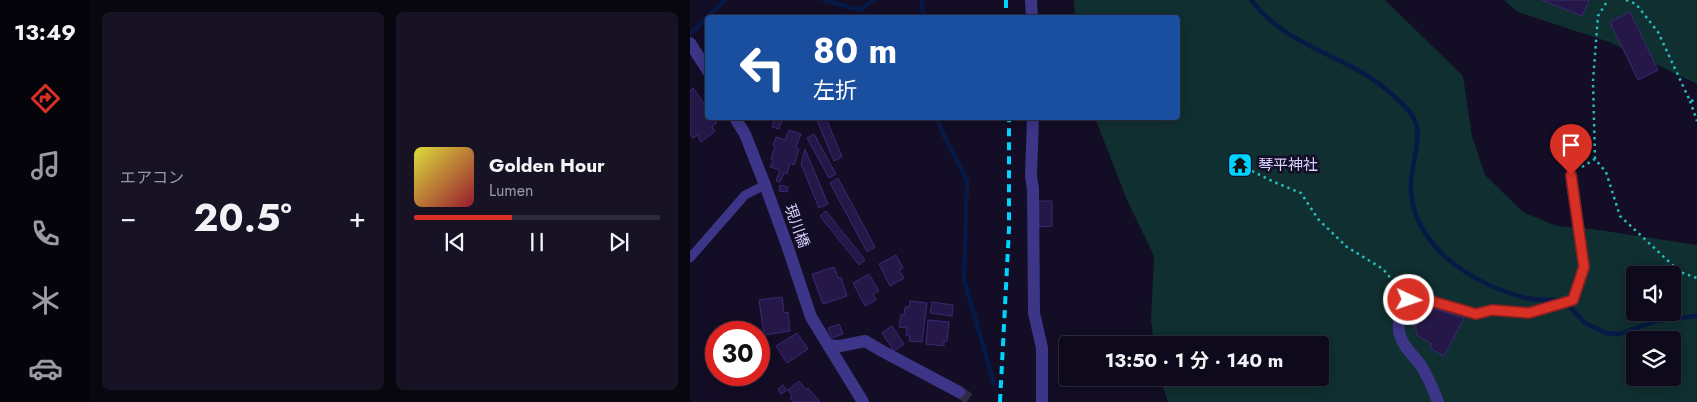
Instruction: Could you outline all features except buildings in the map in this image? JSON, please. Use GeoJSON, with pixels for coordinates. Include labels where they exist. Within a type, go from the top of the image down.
{"type":"FeatureCollection","features":[{"type":"Feature","properties":{"kind":"street"},"geometry":{"type":"LineString","coordinates":[[1031,0],[1032,15]]}},
{"type":"Feature","properties":{"kind":"street"},"geometry":{"type":"LineString","coordinates":[[690,43],[705,66]]}},
{"type":"Feature","properties":{"kind":"street","name":"現川橋"},"geometry":{"type":"LineString","coordinates":[[736,120],[745,134],[788,248],[811,317],[863,402]]}},
{"type":"Feature","properties":{"kind":"street"},"geometry":{"type":"LineString","coordinates":[[1033,120],[1031,176],[1033,189],[1034,313],[1042,348],[1042,402]]}},
{"type":"Feature","properties":{"kind":"street"},"geometry":{"type":"LineString","coordinates":[[1438,402],[1420,365],[1402,342],[1398,327],[1403,309],[1409,300],[1417,297],[1476,314],[1492,310],[1529,313],[1573,300],[1584,267],[1571,175]]}},
{"type":"Feature","properties":{"kind":"street"},"geometry":{"type":"LineString","coordinates":[[828,345],[840,346],[865,341],[959,392]]}},
{"type":"Feature","properties":{"kind":"lane"},"geometry":{"type":"LineString","coordinates":[[690,258],[744,195],[764,185]]}},
{"type":"Feature","properties":{"kind":"path"},"geometry":{"type":"LineString","coordinates":[[1608,0],[1598,16],[1593,81],[1594,159],[1606,172],[1620,216],[1680,272],[1697,278]]}},
{"type":"Feature","properties":{"kind":"path"},"geometry":{"type":"LineString","coordinates":[[1626,0],[1636,4],[1658,32],[1697,121]]}},
{"type":"Feature","properties":{"kind":"path"},"geometry":{"type":"LineString","coordinates":[[1690,102],[1697,100]]}},
{"type":"Feature","properties":{"kind":"path"},"geometry":{"type":"LineString","coordinates":[[1571,175],[1594,159]]}},
{"type":"Feature","properties":{"kind":"path"},"geometry":{"type":"LineString","coordinates":[[1252,171],[1301,193],[1318,219],[1347,247],[1384,269],[1409,300]]}},
{"type":"Feature","properties":{"kind":"green space"},"geometry":{"type":"Polygon","coordinates":[[[1074,0],[1385,0],[1463,76],[1472,136],[1485,175],[1523,212],[1557,226],[1592,229],[1697,245],[1697,402],[1168,402],[1163,386],[1329,386],[1329,336],[1153,336],[1151,320],[1154,256],[1127,200],[1096,120],[1180,120],[1180,15],[1075,15],[1074,0]]]}},
{"type":"Feature","properties":{"kind":"green space"},"geometry":{"type":"Polygon","coordinates":[[[1504,0],[1697,0],[1697,84],[1609,42],[1518,12],[1504,0]]]}},
{"type":"Feature","properties":{"kind":"waterway"},"geometry":{"type":"LineString","coordinates":[[710,15],[725,0]]}},
{"type":"Feature","properties":{"kind":"waterway"},"geometry":{"type":"LineString","coordinates":[[824,0],[860,10],[874,0]]}},
{"type":"Feature","properties":{"kind":"waterway"},"geometry":{"type":"LineString","coordinates":[[921,0],[924,15]]}},
{"type":"Feature","properties":{"kind":"waterway"},"geometry":{"type":"LineString","coordinates":[[1251,0],[1266,17],[1283,30],[1360,71],[1378,83],[1410,112],[1415,120],[1417,131],[1417,147],[1411,183],[1415,212],[1423,230],[1436,247],[1468,274],[1487,284],[1526,298],[1556,300]]}},
{"type":"Feature","properties":{"kind":"waterway"},"geometry":{"type":"LineString","coordinates":[[690,34],[705,19]]}},
{"type":"Feature","properties":{"kind":"waterway"},"geometry":{"type":"LineString","coordinates":[[938,120],[967,180],[964,280],[994,383]]}},
{"type":"Feature","properties":{"kind":"waterway"},"geometry":{"type":"LineString","coordinates":[[1571,308],[1585,323],[1606,333],[1620,334],[1656,321],[1697,316]]}},
{"type":"Feature","properties":{"kind":"tunnel"},"geometry":{"type":"LineString","coordinates":[[959,392],[974,402]]}},
{"type":"Feature","properties":{"kind":"railway"},"geometry":{"type":"LineString","coordinates":[[1006,0],[1006,15]]}},
{"type":"Feature","properties":{"kind":"railway"},"geometry":{"type":"LineString","coordinates":[[1000,402],[1009,229],[1009,120]]}},
{"type":"Feature","properties":{"kind":"place","name":"琴平神社"},"geometry":{"type":"Point","coordinates":[1240,165]}},
{"type":"Feature","properties":{"kind":"route"},"geometry":{"type":"LineString","coordinates":[[1409,300],[1417,297],[1476,314],[1492,310],[1529,313],[1558,306],[1573,300],[1584,267],[1571,175]]}}]}
